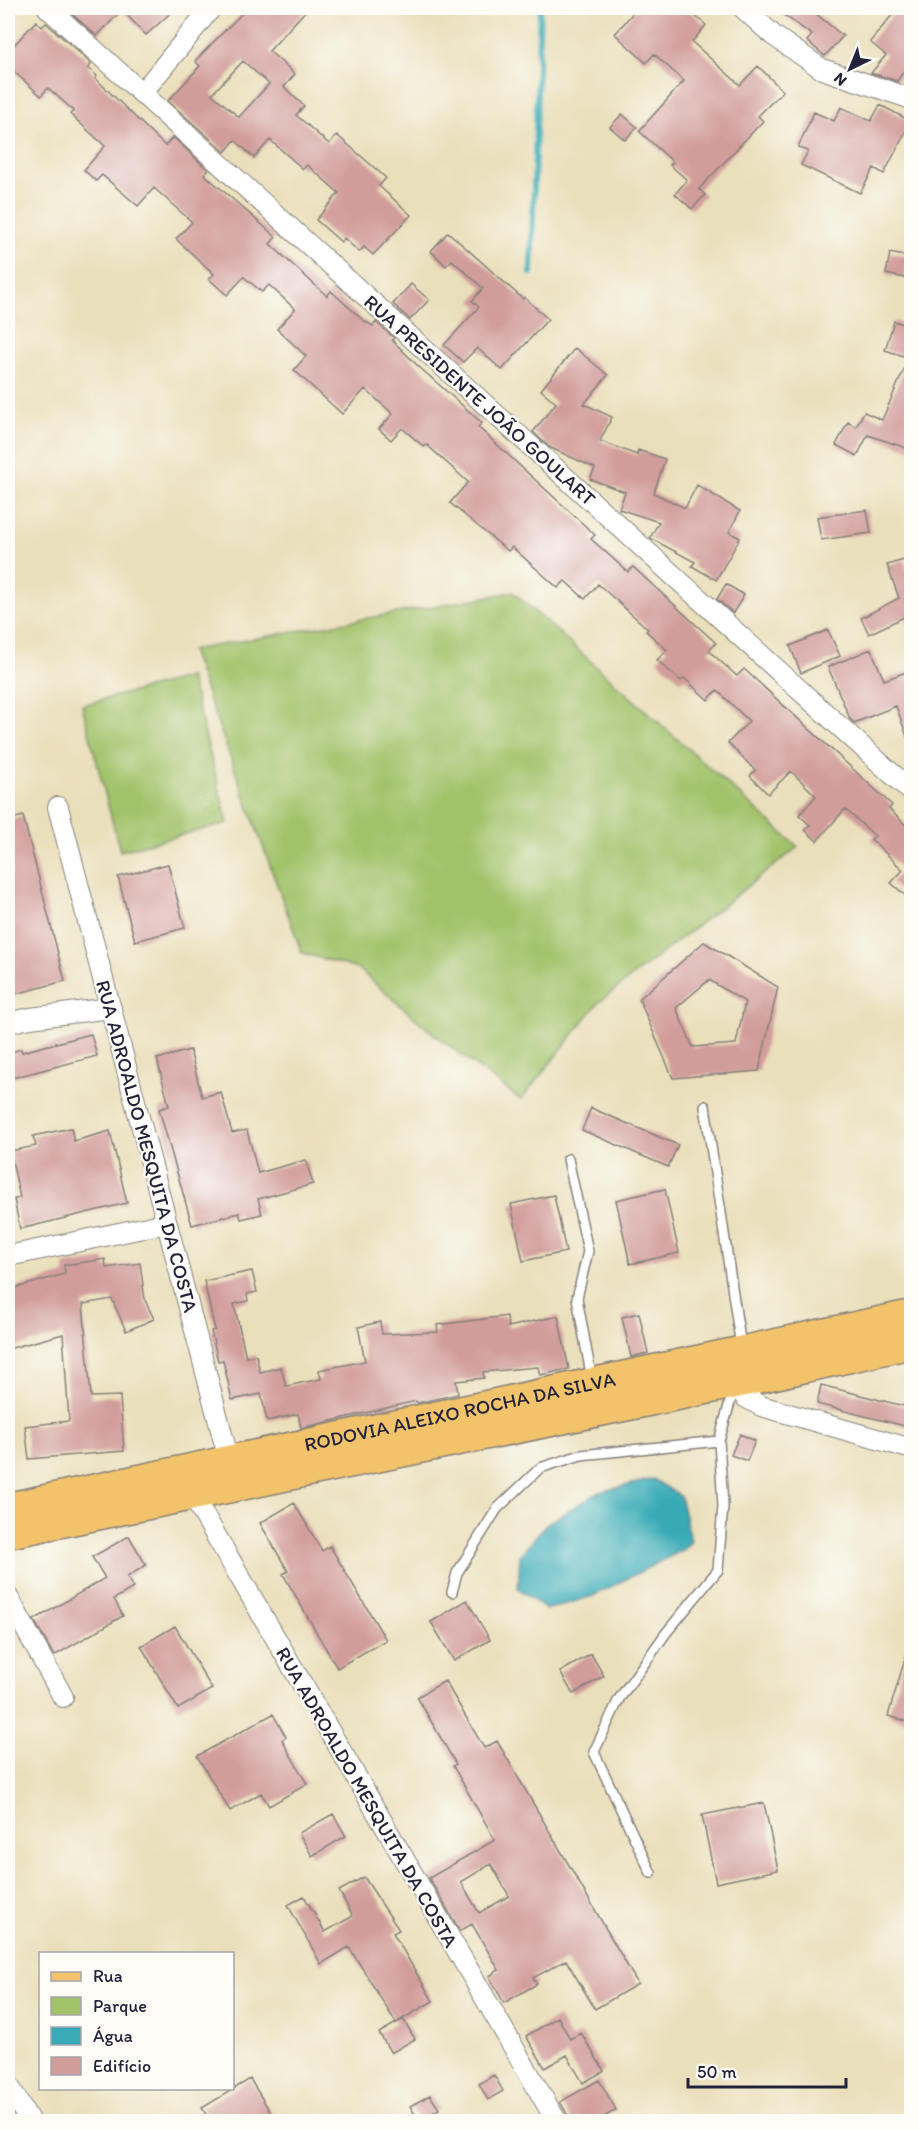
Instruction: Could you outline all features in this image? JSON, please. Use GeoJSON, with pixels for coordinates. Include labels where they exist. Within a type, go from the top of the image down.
{"type":"FeatureCollection","features":[{"type":"Feature","properties":{"kind":"main road","name":"RODOVIA ALEIXO ROCHA DA SILVA"},"geometry":{"type":"LineString","coordinates":[[8,1533],[186,1483],[592,1383],[912,1315]]}},
{"type":"Feature","properties":{"kind":"main road","name":"RODOVIA ALEIXO ROCHA DA SILVA"},"geometry":{"type":"LineString","coordinates":[[232,1473],[735,1383],[912,1343]]}},
{"type":"Feature","properties":{"kind":"main road","name":"RODOVIA ALEIXO ROCHA DA SILVA"},"geometry":{"type":"LineString","coordinates":[[8,1508],[186,1483]]}},
{"type":"Feature","properties":{"kind":"street","name":"RUA PRESIDENTE JOÃO GOULART"},"geometry":{"type":"LineString","coordinates":[[48,8],[912,792]]}},
{"type":"Feature","properties":{"kind":"street"},"geometry":{"type":"LineString","coordinates":[[142,93],[211,8]]}},
{"type":"Feature","properties":{"kind":"street"},"geometry":{"type":"LineString","coordinates":[[743,8],[774,36],[822,69],[912,99]]}},
{"type":"Feature","properties":{"kind":"street","name":"RUA ADROALDO MESQUITA DA COSTA"},"geometry":{"type":"LineString","coordinates":[[58,807],[232,1473]]}},
{"type":"Feature","properties":{"kind":"street"},"geometry":{"type":"LineString","coordinates":[[8,1023],[111,1008]]}},
{"type":"Feature","properties":{"kind":"street"},"geometry":{"type":"LineString","coordinates":[[8,1256],[167,1223]]}},
{"type":"Feature","properties":{"kind":"street"},"geometry":{"type":"LineString","coordinates":[[732,1353],[735,1383],[745,1397],[761,1406],[912,1449]]}},
{"type":"Feature","properties":{"kind":"street","name":"RUA ADROALDO MESQUITA DA COSTA"},"geometry":{"type":"LineString","coordinates":[[186,1483],[557,2121]]}},
{"type":"Feature","properties":{"kind":"street"},"geometry":{"type":"LineString","coordinates":[[8,1597],[63,1697]]}},
{"type":"Feature","properties":{"kind":"street"},"geometry":{"type":"LineString","coordinates":[[8,2084],[30,2121]]}},
{"type":"Feature","properties":{"kind":"lane"},"geometry":{"type":"LineString","coordinates":[[705,1106],[732,1353]]}},
{"type":"Feature","properties":{"kind":"lane"},"geometry":{"type":"LineString","coordinates":[[568,1159],[588,1251],[577,1298],[592,1383]]}},
{"type":"Feature","properties":{"kind":"lane"},"geometry":{"type":"LineString","coordinates":[[651,1874],[594,1752],[619,1700],[666,1633],[718,1570],[723,1506],[719,1441],[735,1383]]}},
{"type":"Feature","properties":{"kind":"lane"},"geometry":{"type":"LineString","coordinates":[[452,1592],[457,1573],[497,1509],[540,1468],[581,1455],[719,1441]]}},
{"type":"Feature","properties":{"kind":"green space"},"geometry":{"type":"Polygon","coordinates":[[[513,592],[798,847],[598,1003],[521,1100],[436,1036],[358,969],[302,953],[191,650],[513,592]]]}},
{"type":"Feature","properties":{"kind":"green space"},"geometry":{"type":"Polygon","coordinates":[[[190,677],[228,823],[120,851],[82,705],[190,677]]]}},
{"type":"Feature","properties":{"kind":"water"},"geometry":{"type":"Polygon","coordinates":[[[653,1479],[680,1496],[691,1541],[685,1549],[593,1596],[546,1610],[518,1588],[520,1555],[546,1524],[599,1492],[653,1479]]]}},
{"type":"Feature","properties":{"kind":"building"},"geometry":{"type":"Polygon","coordinates":[[[65,8],[176,8],[146,35],[122,10],[97,36],[65,8]]]}},
{"type":"Feature","properties":{"kind":"building"},"geometry":{"type":"Polygon","coordinates":[[[247,8],[308,8],[269,51],[295,74],[284,87],[304,106],[296,115],[329,144],[337,135],[386,178],[379,186],[411,215],[373,255],[364,247],[359,252],[344,238],[341,242],[316,220],[339,193],[307,165],[303,169],[270,140],[254,158],[235,140],[225,152],[168,101],[200,66],[195,61],[247,8]],[[243,61],[212,94],[239,117],[269,84],[243,61]]]}},
{"type":"Feature","properties":{"kind":"building"},"geometry":{"type":"Polygon","coordinates":[[[637,8],[686,8],[706,25],[692,42],[740,85],[758,66],[783,91],[758,116],[763,121],[699,189],[705,195],[692,209],[675,194],[687,180],[670,165],[673,162],[639,131],[684,81],[654,54],[646,63],[615,34],[637,8]]]}},
{"type":"Feature","properties":{"kind":"building"},"geometry":{"type":"Polygon","coordinates":[[[774,8],[809,8],[843,36],[825,56],[807,41],[812,35],[774,8]]]}},
{"type":"Feature","properties":{"kind":"building"},"geometry":{"type":"Polygon","coordinates":[[[898,8],[912,8],[912,59],[897,81],[871,73],[886,55],[870,42],[898,8]]]}},
{"type":"Feature","properties":{"kind":"building"},"geometry":{"type":"Polygon","coordinates":[[[36,21],[42,27],[46,23],[81,54],[91,64],[88,68],[97,76],[95,78],[165,146],[173,137],[208,170],[204,174],[276,237],[270,244],[327,296],[331,291],[364,321],[373,326],[376,322],[394,338],[392,340],[418,366],[482,423],[478,427],[595,535],[591,539],[628,572],[633,567],[716,643],[709,651],[737,676],[744,669],[892,805],[889,809],[912,831],[912,901],[891,883],[903,870],[871,839],[875,836],[845,809],[817,841],[805,830],[810,825],[799,815],[816,796],[791,771],[768,794],[750,776],[755,770],[728,743],[749,721],[717,690],[708,700],[684,678],[681,681],[657,660],[667,650],[646,631],[648,629],[598,584],[585,599],[565,581],[558,588],[512,547],[508,551],[450,503],[468,482],[427,445],[424,447],[402,428],[391,440],[379,429],[393,414],[365,389],[342,414],[294,370],[306,356],[277,329],[295,309],[269,285],[262,292],[244,277],[227,295],[209,279],[214,274],[176,239],[192,222],[154,188],[138,206],[102,175],[96,181],[84,170],[105,146],[70,114],[74,111],[48,88],[41,96],[8,66],[8,36],[15,44],[36,21]]]}},
{"type":"Feature","properties":{"kind":"building"},"geometry":{"type":"Polygon","coordinates":[[[880,105],[911,121],[884,174],[874,168],[860,193],[801,165],[808,151],[798,147],[814,112],[834,121],[841,107],[871,121],[880,105]]]}},
{"type":"Feature","properties":{"kind":"building"},"geometry":{"type":"Polygon","coordinates":[[[622,114],[637,127],[625,140],[610,127],[622,114]]]}},
{"type":"Feature","properties":{"kind":"building"},"geometry":{"type":"Polygon","coordinates":[[[448,232],[548,319],[502,370],[477,348],[463,362],[444,345],[479,307],[472,301],[483,288],[452,260],[446,266],[431,251],[448,232]]]}},
{"type":"Feature","properties":{"kind":"building"},"geometry":{"type":"Polygon","coordinates":[[[890,253],[909,257],[905,278],[886,274],[890,253]]]}},
{"type":"Feature","properties":{"kind":"building"},"geometry":{"type":"Polygon","coordinates":[[[411,284],[429,300],[410,320],[393,304],[411,284]]]}},
{"type":"Feature","properties":{"kind":"building"},"geometry":{"type":"Polygon","coordinates":[[[894,321],[912,327],[912,450],[868,435],[857,456],[836,445],[848,422],[856,427],[864,412],[882,420],[909,358],[885,350],[894,321]]]}},
{"type":"Feature","properties":{"kind":"building"},"geometry":{"type":"Polygon","coordinates":[[[575,348],[608,375],[584,404],[612,417],[600,441],[637,455],[638,450],[665,459],[654,493],[685,508],[697,485],[740,511],[729,532],[740,538],[716,580],[692,566],[695,562],[650,538],[659,522],[619,509],[625,492],[590,479],[595,468],[549,447],[533,432],[556,403],[541,390],[575,348]]]}},
{"type":"Feature","properties":{"kind":"building"},"geometry":{"type":"Polygon","coordinates":[[[867,510],[871,533],[821,540],[817,517],[867,510]]]}},
{"type":"Feature","properties":{"kind":"building"},"geometry":{"type":"Polygon","coordinates":[[[904,560],[908,571],[912,570],[912,626],[909,627],[906,616],[869,634],[861,618],[899,598],[887,565],[904,560]]]}},
{"type":"Feature","properties":{"kind":"building"},"geometry":{"type":"Polygon","coordinates":[[[726,584],[744,595],[733,613],[717,599],[726,584]]]}},
{"type":"Feature","properties":{"kind":"building"},"geometry":{"type":"Polygon","coordinates":[[[828,630],[840,656],[801,673],[790,646],[828,630]]]}},
{"type":"Feature","properties":{"kind":"building"},"geometry":{"type":"Polygon","coordinates":[[[871,649],[884,680],[912,670],[912,741],[909,742],[896,706],[854,723],[850,719],[828,667],[871,649]]]}},
{"type":"Feature","properties":{"kind":"building"},"geometry":{"type":"Polygon","coordinates":[[[23,816],[65,981],[8,996],[8,966],[13,965],[8,945],[8,820],[23,816]]]}},
{"type":"Feature","properties":{"kind":"building"},"geometry":{"type":"Polygon","coordinates":[[[168,864],[185,928],[135,941],[118,877],[168,864]]]}},
{"type":"Feature","properties":{"kind":"building"},"geometry":{"type":"Polygon","coordinates":[[[704,942],[778,987],[759,1071],[673,1078],[639,999],[704,942]],[[709,980],[676,1008],[693,1047],[736,1044],[745,1002],[709,980]]]}},
{"type":"Feature","properties":{"kind":"building"},"geometry":{"type":"Polygon","coordinates":[[[91,1034],[97,1056],[8,1079],[8,1053],[21,1049],[22,1052],[91,1034]]]}},
{"type":"Feature","properties":{"kind":"building"},"geometry":{"type":"Polygon","coordinates":[[[190,1050],[202,1097],[221,1092],[232,1133],[247,1130],[258,1173],[306,1160],[313,1184],[258,1199],[262,1214],[241,1219],[239,1213],[192,1225],[159,1109],[169,1106],[157,1059],[190,1050]]]}},
{"type":"Feature","properties":{"kind":"building"},"geometry":{"type":"Polygon","coordinates":[[[591,1108],[678,1145],[668,1167],[582,1130],[591,1108]]]}},
{"type":"Feature","properties":{"kind":"building"},"geometry":{"type":"Polygon","coordinates":[[[71,1128],[74,1141],[110,1131],[127,1203],[20,1229],[14,1199],[20,1198],[10,1151],[36,1146],[33,1136],[71,1128]]]}},
{"type":"Feature","properties":{"kind":"building"},"geometry":{"type":"Polygon","coordinates":[[[665,1189],[679,1253],[630,1264],[616,1200],[665,1189]]]}},
{"type":"Feature","properties":{"kind":"building"},"geometry":{"type":"Polygon","coordinates":[[[554,1195],[566,1252],[523,1261],[511,1204],[554,1195]]]}},
{"type":"Feature","properties":{"kind":"building"},"geometry":{"type":"Polygon","coordinates":[[[105,1259],[106,1268],[140,1263],[145,1300],[154,1319],[126,1331],[112,1299],[83,1304],[91,1397],[120,1396],[124,1451],[29,1459],[25,1426],[69,1421],[63,1334],[8,1349],[8,1290],[65,1274],[64,1265],[105,1259]]]}},
{"type":"Feature","properties":{"kind":"building"},"geometry":{"type":"Polygon","coordinates":[[[252,1271],[257,1292],[247,1294],[248,1301],[234,1304],[246,1357],[256,1355],[260,1372],[281,1367],[286,1386],[321,1379],[319,1370],[365,1361],[358,1327],[380,1322],[382,1334],[438,1332],[437,1325],[507,1316],[508,1327],[558,1316],[569,1369],[540,1375],[538,1367],[483,1372],[484,1378],[456,1381],[458,1394],[417,1403],[416,1401],[301,1428],[298,1414],[267,1421],[261,1394],[232,1400],[223,1360],[218,1361],[211,1331],[215,1330],[204,1281],[252,1271]]]}},
{"type":"Feature","properties":{"kind":"building"},"geometry":{"type":"Polygon","coordinates":[[[639,1313],[648,1353],[631,1357],[622,1317],[639,1313]]]}},
{"type":"Feature","properties":{"kind":"building"},"geometry":{"type":"Polygon","coordinates":[[[821,1385],[912,1408],[909,1427],[817,1404],[821,1385]]]}},
{"type":"Feature","properties":{"kind":"building"},"geometry":{"type":"Polygon","coordinates":[[[740,1434],[755,1441],[747,1461],[731,1455],[740,1434]]]}},
{"type":"Feature","properties":{"kind":"building"},"geometry":{"type":"Polygon","coordinates":[[[294,1503],[322,1551],[330,1546],[386,1640],[337,1668],[283,1574],[288,1571],[260,1523],[294,1503]]]}},
{"type":"Feature","properties":{"kind":"building"},"geometry":{"type":"Polygon","coordinates":[[[129,1536],[146,1565],[127,1577],[133,1588],[114,1599],[123,1616],[54,1656],[34,1620],[105,1578],[92,1557],[129,1536]]]}},
{"type":"Feature","properties":{"kind":"building"},"geometry":{"type":"Polygon","coordinates":[[[467,1600],[490,1640],[454,1661],[431,1622],[467,1600]]]}},
{"type":"Feature","properties":{"kind":"building"},"geometry":{"type":"Polygon","coordinates":[[[175,1626],[212,1689],[178,1709],[141,1646],[175,1626]]]}},
{"type":"Feature","properties":{"kind":"building"},"geometry":{"type":"Polygon","coordinates":[[[907,1652],[912,1653],[912,1723],[888,1716],[907,1652]]]}},
{"type":"Feature","properties":{"kind":"building"},"geometry":{"type":"Polygon","coordinates":[[[591,1654],[604,1676],[573,1694],[560,1672],[591,1654]]]}},
{"type":"Feature","properties":{"kind":"building"},"geometry":{"type":"Polygon","coordinates":[[[445,1681],[484,1748],[497,1741],[638,1984],[595,2009],[566,1960],[533,1978],[537,1984],[504,2003],[489,1976],[499,1970],[472,1924],[460,1931],[429,1878],[495,1840],[453,1766],[456,1764],[417,1697],[445,1681]],[[491,1864],[461,1882],[479,1913],[509,1896],[491,1864]]]}},
{"type":"Feature","properties":{"kind":"building"},"geometry":{"type":"Polygon","coordinates":[[[273,1714],[286,1737],[282,1740],[307,1784],[269,1806],[261,1793],[230,1811],[197,1756],[273,1714]]]}},
{"type":"Feature","properties":{"kind":"building"},"geometry":{"type":"Polygon","coordinates":[[[764,1803],[778,1870],[716,1883],[702,1815],[764,1803]]]}},
{"type":"Feature","properties":{"kind":"building"},"geometry":{"type":"Polygon","coordinates":[[[333,1814],[346,1836],[312,1856],[299,1833],[333,1814]]]}},
{"type":"Feature","properties":{"kind":"building"},"geometry":{"type":"Polygon","coordinates":[[[364,1877],[399,1930],[393,1933],[433,2001],[396,2023],[349,1947],[321,1964],[288,1905],[304,1896],[325,1932],[353,1916],[339,1891],[364,1877]]]}},
{"type":"Feature","properties":{"kind":"building"},"geometry":{"type":"Polygon","coordinates":[[[558,2017],[570,2039],[581,2033],[604,2071],[583,2083],[567,2055],[545,2068],[526,2036],[558,2017]]]}},
{"type":"Feature","properties":{"kind":"building"},"geometry":{"type":"Polygon","coordinates":[[[403,2019],[415,2039],[391,2053],[379,2033],[403,2019]]]}},
{"type":"Feature","properties":{"kind":"building"},"geometry":{"type":"Polygon","coordinates":[[[494,2075],[503,2091],[488,2100],[479,2084],[494,2075]]]}},
{"type":"Feature","properties":{"kind":"building"},"geometry":{"type":"Polygon","coordinates":[[[250,2079],[276,2121],[210,2121],[202,2108],[250,2079]]]}},
{"type":"Feature","properties":{"kind":"building"},"geometry":{"type":"Polygon","coordinates":[[[599,2080],[616,2110],[597,2121],[571,2121],[560,2102],[599,2080]]]}},
{"type":"Feature","properties":{"kind":"building"},"geometry":{"type":"Polygon","coordinates":[[[430,2095],[439,2109],[419,2121],[410,2106],[430,2095]]]}},
{"type":"Feature","properties":{"kind":"waterway"},"geometry":{"type":"LineString","coordinates":[[531,273],[540,8]]}}]}
